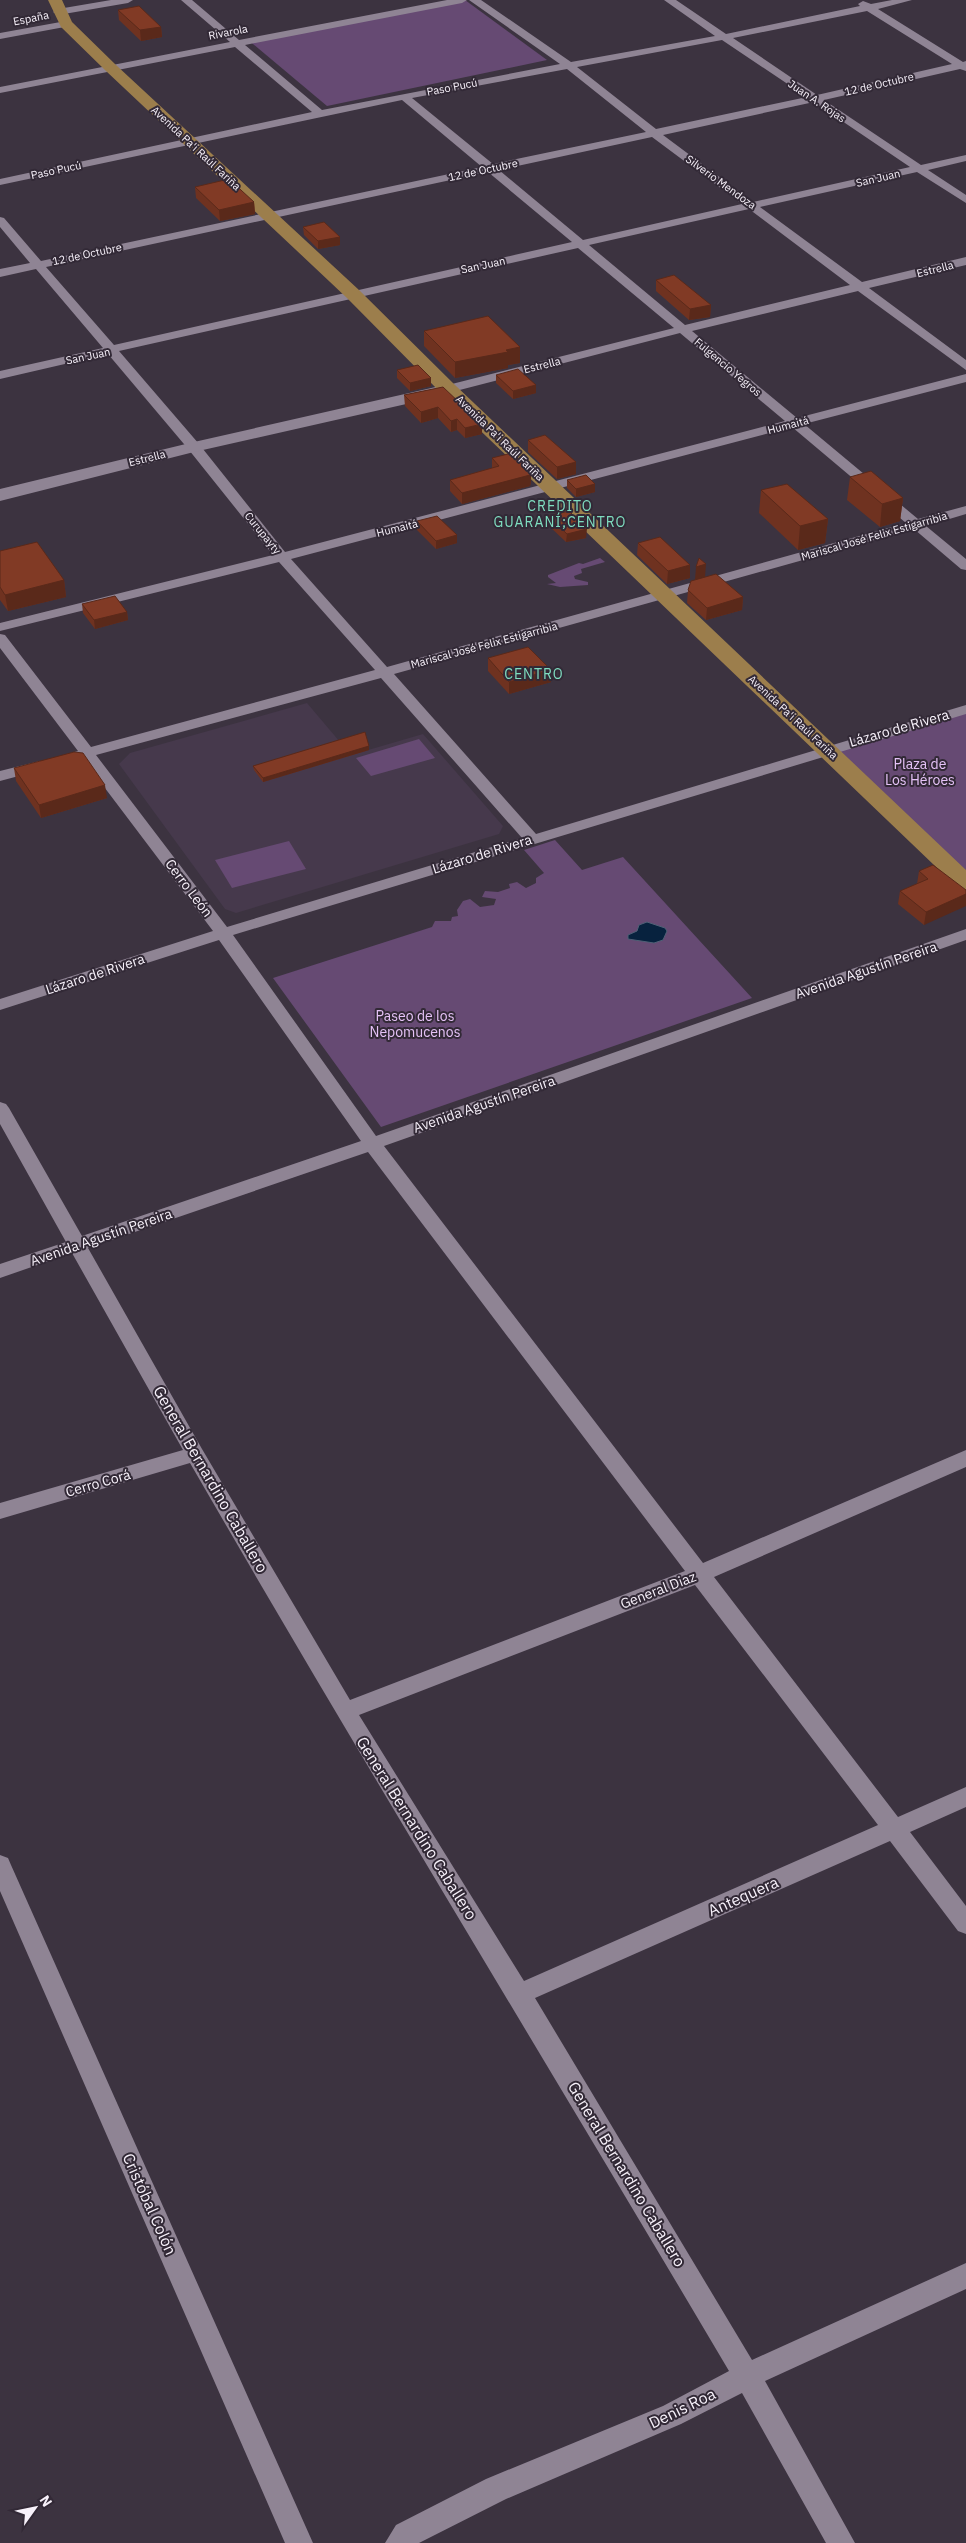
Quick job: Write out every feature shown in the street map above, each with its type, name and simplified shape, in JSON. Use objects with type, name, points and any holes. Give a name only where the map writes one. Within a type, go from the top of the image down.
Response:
[{"type":"highway","name":"Avenida Pa'i Raúl Fariña","points":[[60,12],[111,68],[352,294],[551,488],[966,883]]},
{"type":"main road","name":"Estrella","points":[[0,495],[194,447],[448,389]]},
{"type":"street","name":"España","points":[[0,36],[60,12],[128,0]]},
{"type":"street","points":[[186,0],[320,114]]},
{"type":"street","name":"Rivarola","points":[[0,90],[462,0]]},
{"type":"street","name":"Silverio Mendoza","points":[[474,0],[568,65],[654,133],[966,366]]},
{"type":"street","name":"Juan A. Rojas","points":[[670,0],[966,200]]},
{"type":"street","points":[[856,0],[964,66]]},
{"type":"street","name":"Paso Pucú","points":[[0,182],[404,96],[724,37],[907,0]]},
{"type":"street","name":"12 de Octubre","points":[[0,273],[964,66]]},
{"type":"street","points":[[404,96],[490,169]]},
{"type":"street","name":"San Juan","points":[[0,375],[352,294],[966,158]]},
{"type":"street","name":"Fulgencio Yegros","points":[[490,169],[966,566]]},
{"type":"street","name":"Curupayty","points":[[0,220],[113,350],[282,557],[532,839]]},
{"type":"street","name":"Estrella","points":[[448,389],[683,329],[966,262]]},
{"type":"street","name":"Humaitá","points":[[0,627],[551,488],[966,378]]},
{"type":"street","name":"Mariscal José Felix Estigarribia","points":[[0,776],[664,596],[966,510]]},
{"type":"street","name":"Cerro León","points":[[0,638],[223,933],[372,1144],[896,1829],[966,1924]]},
{"type":"street","name":"Lázaro de Rivera","points":[[0,1004],[223,933],[966,708]]},
{"type":"street","name":"Avenida Agustín Pereira","points":[[0,1271],[372,1144],[966,934]]},
{"type":"street","name":"General Bernardino Caballero","points":[[0,1108],[195,1454],[345,1711],[519,1994],[747,2376],[841,2543]]},
{"type":"street","name":"Cerro Corá","points":[[0,1511],[195,1454]]},
{"type":"street","name":"General Diaz","points":[[345,1711],[700,1574],[966,1458]]},
{"type":"street","name":"Antequera","points":[[519,1994],[966,1797]]},
{"type":"street","name":"Cristóbal Colón","points":[[0,1865],[299,2543]]},
{"type":"street","name":"Denis Roa","points":[[399,2543],[406,2535],[496,2489],[672,2415],[747,2376],[966,2276]]},
{"type":"shaded area","points":[[307,703],[351,755],[423,734],[503,826],[499,834],[236,913],[225,909],[119,764],[130,753]]},
{"type":"green space","points":[[465,0],[547,60],[327,106],[247,39]]},
{"type":"green space","points":[[600,558],[605,562],[581,569],[582,573],[574,576],[575,579],[588,582],[588,585],[560,587],[547,584],[556,583],[548,575],[579,563],[583,564]]},
{"type":"green space","name":"Plaza de Los Héroes","points":[[966,710],[966,879],[830,750]]},
{"type":"green space","points":[[419,739],[435,758],[371,776],[356,758]]},
{"type":"green space","name":"Paseo de los Nepomucenos","points":[[555,840],[582,870],[623,857],[752,998],[381,1127],[273,978],[432,927],[435,921],[451,921],[452,917],[458,916],[457,910],[463,901],[470,899],[480,907],[494,905],[496,899],[482,897],[485,891],[498,892],[510,888],[509,884],[517,882],[526,888],[536,883],[536,878],[544,873],[524,850]]},
{"type":"green space","points":[[289,841],[306,869],[232,888],[215,860]]},
{"type":"water","points":[[647,922],[665,928],[667,931],[663,940],[654,943],[628,939],[628,935],[637,931],[639,925]]},
{"type":"building","points":[[139,6],[161,27],[140,30],[118,10]]},
{"type":"building","points":[[229,179],[254,202],[219,210],[195,187]]},
{"type":"building","points":[[324,222],[340,237],[318,241],[303,227]]},
{"type":"building","points":[[674,275],[711,305],[690,309],[656,280]]},
{"type":"building","points":[[488,316],[520,347],[506,350],[508,352],[455,362],[424,331]]},
{"type":"building","points":[[418,365],[431,378],[410,383],[397,370]]},
{"type":"building","points":[[518,369],[536,385],[513,391],[496,375]]},
{"type":"building","points":[[443,387],[482,424],[465,428],[457,419],[451,421],[438,407],[421,412],[404,395]]},
{"type":"building","points":[[545,435],[576,462],[557,467],[528,440]]},
{"type":"building","points":[[512,453],[531,471],[530,475],[462,493],[450,480],[499,466],[492,458]]},
{"type":"building","points":[[871,471],[903,498],[882,504],[850,477]]},
{"type":"building","points":[[586,475],[595,484],[576,489],[567,480]]},
{"type":"building","points":[[787,484],[828,519],[800,526],[761,490]]},
{"type":"building","points":[[569,511],[587,529],[567,534],[548,516]]},
{"type":"building","points":[[437,516],[457,535],[436,541],[417,521]]},
{"type":"building","points":[[660,537],[690,565],[668,571],[638,543]]},
{"type":"building","points":[[37,542],[64,580],[5,595],[0,587],[0,551]]},
{"type":"building","points":[[699,558],[706,564],[696,567]]},
{"type":"building","points":[[716,574],[743,597],[707,608],[688,590],[691,581]]},
{"type":"building","points":[[115,596],[127,612],[94,620],[82,604]]},
{"type":"building","points":[[528,647],[551,670],[509,682],[488,658]]},
{"type":"building","points":[[365,732],[369,746],[263,778],[253,766]]},
{"type":"building","points":[[74,752],[83,753],[105,785],[39,805],[14,768]]},
{"type":"building","points":[[933,865],[966,890],[966,894],[926,912],[900,891],[928,879],[919,871]]},
{"type":"district","name":"CREDITO GUARANÍ;CENTRO","points":[[560,514]]},
{"type":"district","name":"CENTRO","points":[[534,674]]}]
